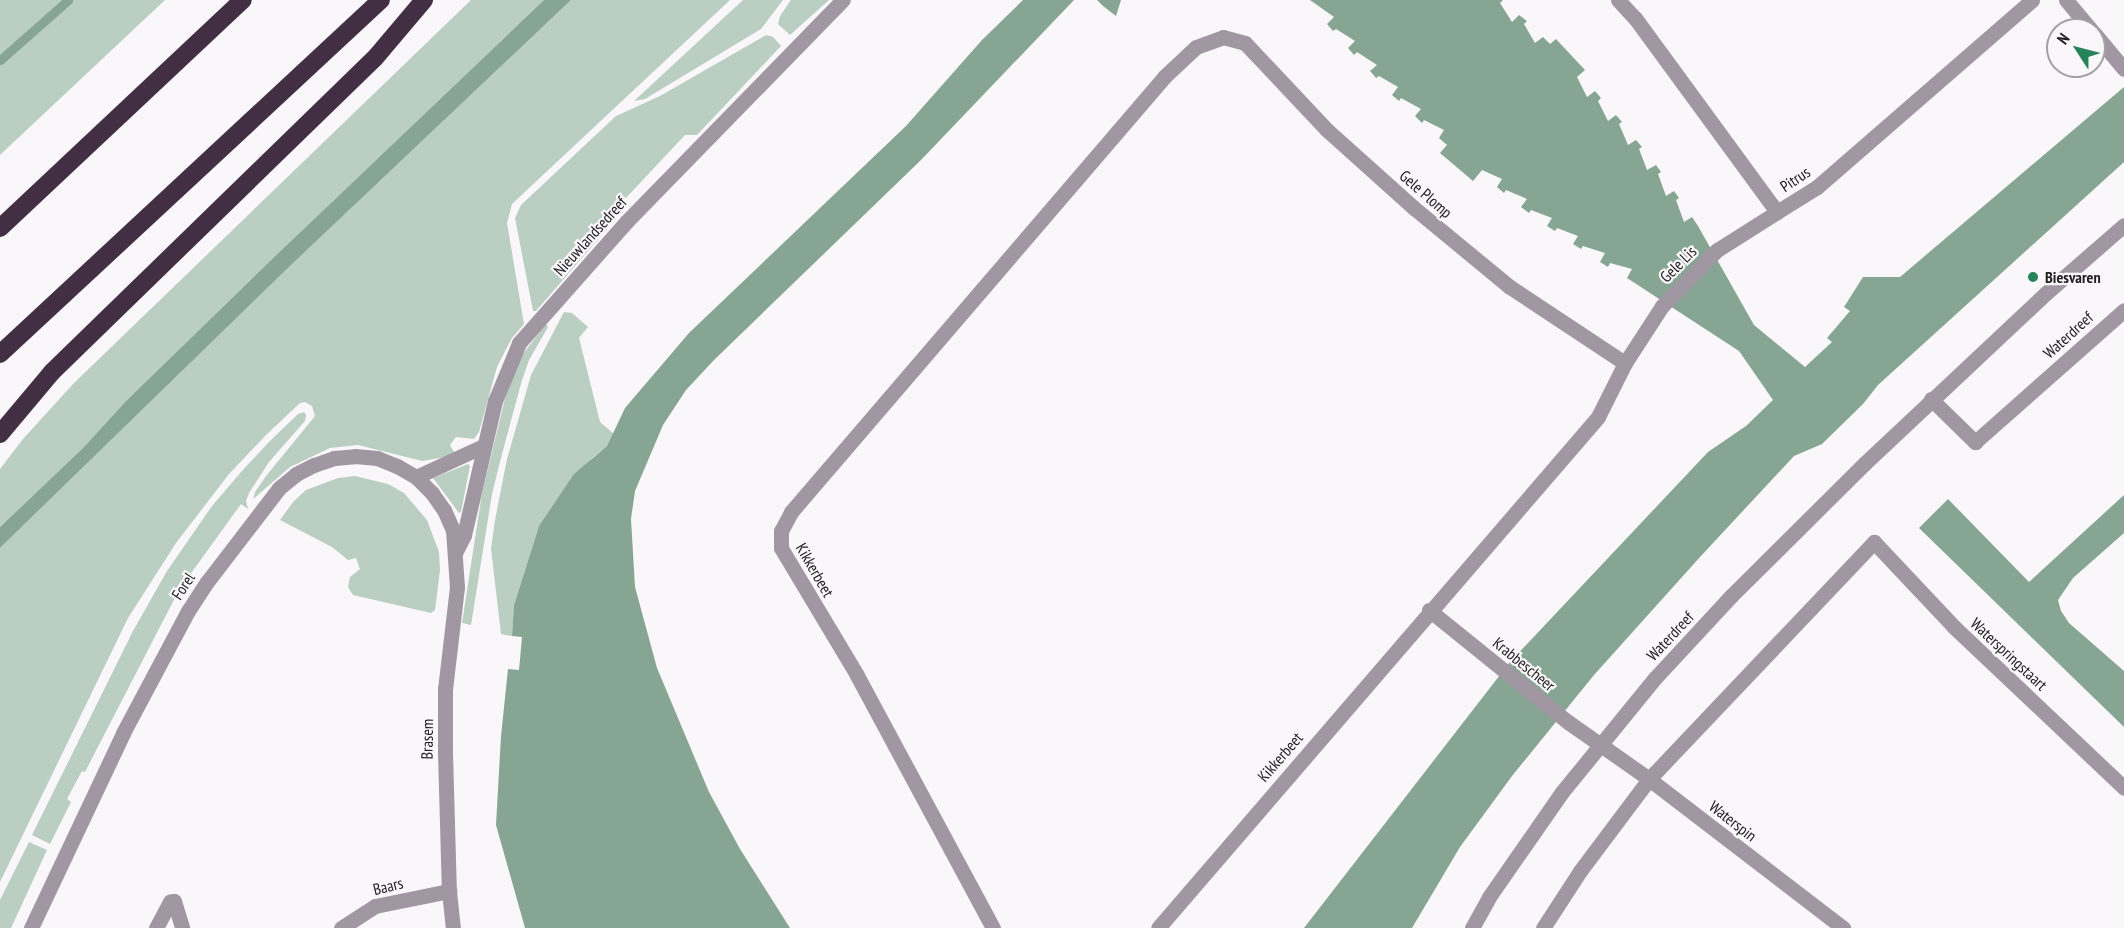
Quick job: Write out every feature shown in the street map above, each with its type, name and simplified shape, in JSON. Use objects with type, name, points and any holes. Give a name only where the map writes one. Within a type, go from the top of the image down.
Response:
[{"type":"highway","points":[[0,228],[243,0]]},
{"type":"highway","points":[[0,354],[381,0]]},
{"type":"highway","points":[[0,434],[52,372],[375,58],[424,0]]},
{"type":"street","name":"Nieuwlandsedreef","points":[[456,551],[464,535],[483,446],[511,359],[531,328],[627,221],[843,0]]},
{"type":"street","name":"Pitrus","points":[[1618,0],[1635,18],[1777,212],[1817,187],[2032,0]]},
{"type":"street","points":[[2066,0],[2081,18]]},
{"type":"street","name":"Gele Plomp","points":[[1002,266],[1165,76],[1196,47],[1223,37],[1245,43],[1327,130],[1414,208],[1510,287],[1625,363]]},
{"type":"street","points":[[2106,47],[2122,66]]},
{"type":"street","name":"Gele Lis","points":[[1625,363],[1662,306],[1718,249],[1777,212]]},
{"type":"street","name":"Waterdreef","points":[[1472,928],[1528,838],[1599,744],[1655,678],[1731,596],[1931,399],[2124,225]]},
{"type":"street","name":"Kikkerbeet","points":[[993,928],[856,675],[781,548],[780,540],[784,521],[790,512],[1002,266]]},
{"type":"street","name":"Waterdreef","points":[[1931,399],[1975,442],[2124,310]]},
{"type":"street","points":[[1429,610],[1598,417],[1625,363]]},
{"type":"street","points":[[416,477],[483,446]]},
{"type":"street","name":"Forel","points":[[31,928],[123,733],[188,611],[230,549],[279,488],[314,465],[334,458],[356,456],[376,458],[416,477],[432,493],[444,510],[453,530],[456,551]]},
{"type":"street","name":"Waterspringstaart","points":[[1649,779],[1874,542],[1954,627],[2124,788]]},
{"type":"street","name":"Brasem","points":[[453,928],[445,807],[445,689],[457,586],[456,551]]},
{"type":"street","name":"Kikkerbeet","points":[[1158,928],[1429,610]]},
{"type":"street","name":"Krabbescheer","points":[[1429,610],[1565,720],[1599,744]]},
{"type":"street","name":"Waterspin","points":[[1599,744],[1649,779],[1843,928]]},
{"type":"street","points":[[1543,928],[1580,871],[1649,779]]},
{"type":"street","name":"Baars","points":[[341,928],[348,921],[375,906],[449,891]]},
{"type":"street","points":[[156,928],[170,902],[174,901],[182,928]]},
{"type":"shaded area","points":[[0,0],[165,0],[0,155]]},
{"type":"shaded area","points":[[471,0],[544,0],[269,262],[126,401],[83,448],[0,527],[0,469],[23,439],[73,384]]},
{"type":"shaded area","points":[[544,0],[571,0],[290,266],[0,548],[0,527],[83,448],[126,401],[269,262]]},
{"type":"shaded area","points":[[571,0],[730,0],[512,204],[507,223],[524,324],[512,338],[497,367],[479,432],[474,439],[456,437],[450,445],[454,452],[446,457],[422,461],[358,445],[330,448],[290,467],[253,499],[266,476],[315,416],[312,406],[305,402],[300,403],[266,435],[229,474],[176,543],[128,618],[0,882],[0,548],[290,266]]},
{"type":"shaded area","points":[[743,0],[783,0],[761,29],[645,99],[634,101]]},
{"type":"shaded area","points":[[791,0],[829,0],[790,35],[778,24],[780,16]]},
{"type":"shaded area","points":[[1023,0],[1074,0],[921,160],[714,360],[686,390],[663,425],[635,491],[631,519],[635,587],[657,668],[709,792],[740,849],[790,928],[525,928],[496,825],[501,736],[508,669],[519,670],[522,637],[512,636],[514,605],[539,526],[574,474],[607,446],[625,408],[689,333],[906,126],[982,40]]},
{"type":"shaded area","points":[[1097,0],[1121,0],[1116,16],[1103,6]]},
{"type":"shaded area","points":[[1310,0],[1503,0],[1500,3],[1512,22],[1519,15],[1527,21],[1524,24],[1535,43],[1543,37],[1550,44],[1556,39],[1585,70],[1577,77],[1587,97],[1595,91],[1601,98],[1598,101],[1608,121],[1616,115],[1622,122],[1619,124],[1628,145],[1636,140],[1642,147],[1639,149],[1647,170],[1656,165],[1661,172],[1658,174],[1666,196],[1674,191],[1679,198],[1676,200],[1684,222],[1692,217],[1754,325],[1805,367],[1832,342],[1827,338],[1850,311],[1844,307],[1863,277],[1900,277],[2124,87],[2124,162],[1878,385],[1863,404],[1822,444],[1794,456],[1700,557],[1594,675],[1512,776],[1460,847],[1412,928],[1304,928],[1510,662],[1708,452],[1746,426],[1773,400],[1739,351],[1627,278],[1632,269],[1610,263],[1608,267],[1600,262],[1605,253],[1583,246],[1581,249],[1573,244],[1578,236],[1557,228],[1555,231],[1547,226],[1552,218],[1531,210],[1529,213],[1521,207],[1527,199],[1506,190],[1504,193],[1497,187],[1502,179],[1482,170],[1473,181],[1440,153],[1447,145],[1439,138],[1444,130],[1424,120],[1422,123],[1415,116],[1421,109],[1401,98],[1399,101],[1392,95],[1398,87],[1379,76],[1376,78],[1370,71],[1377,65],[1357,52],[1354,55],[1348,48],[1355,41],[1336,29],[1333,31],[1327,24],[1334,17]]},
{"type":"shaded area","points":[[766,35],[773,37],[781,46],[697,135],[685,135],[610,215],[609,227],[536,311],[533,311],[515,218],[521,205],[616,116],[660,96]]},
{"type":"shaded area","points":[[564,312],[572,313],[588,327],[579,338],[600,422],[614,434],[607,446],[592,458],[539,526],[514,605],[512,636],[501,634],[491,549],[495,520],[507,459],[531,375]]},
{"type":"shaded area","points":[[546,324],[548,327],[529,360],[522,380],[492,494],[471,625],[462,623],[482,493],[507,390],[522,355]]},
{"type":"shaded area","points":[[304,412],[305,421],[269,462],[249,493],[246,501],[248,509],[241,504],[179,590],[85,772],[82,771],[67,799],[71,802],[50,844],[32,835],[133,631],[167,571],[212,506],[241,472],[298,414]]},
{"type":"shaded area","points":[[468,464],[470,466],[459,513],[433,478]]},
{"type":"shaded area","points":[[355,476],[388,484],[404,493],[427,520],[439,552],[440,570],[435,610],[431,613],[353,595],[348,587],[350,577],[360,569],[356,558],[348,560],[332,547],[280,520],[293,502],[306,490],[338,478]]},
{"type":"shaded area","points":[[2124,495],[2124,533],[2073,578],[2058,600],[2061,611],[2069,623],[2124,671],[2124,727],[1919,528],[1948,499],[2029,582]]},
{"type":"shaded area","points":[[29,842],[47,850],[11,928],[0,928],[0,900]]},
{"type":"waterway","points":[[0,60],[68,0]]},
{"type":"place","name":"Biesvaren","points":[[2033,277]]}]
